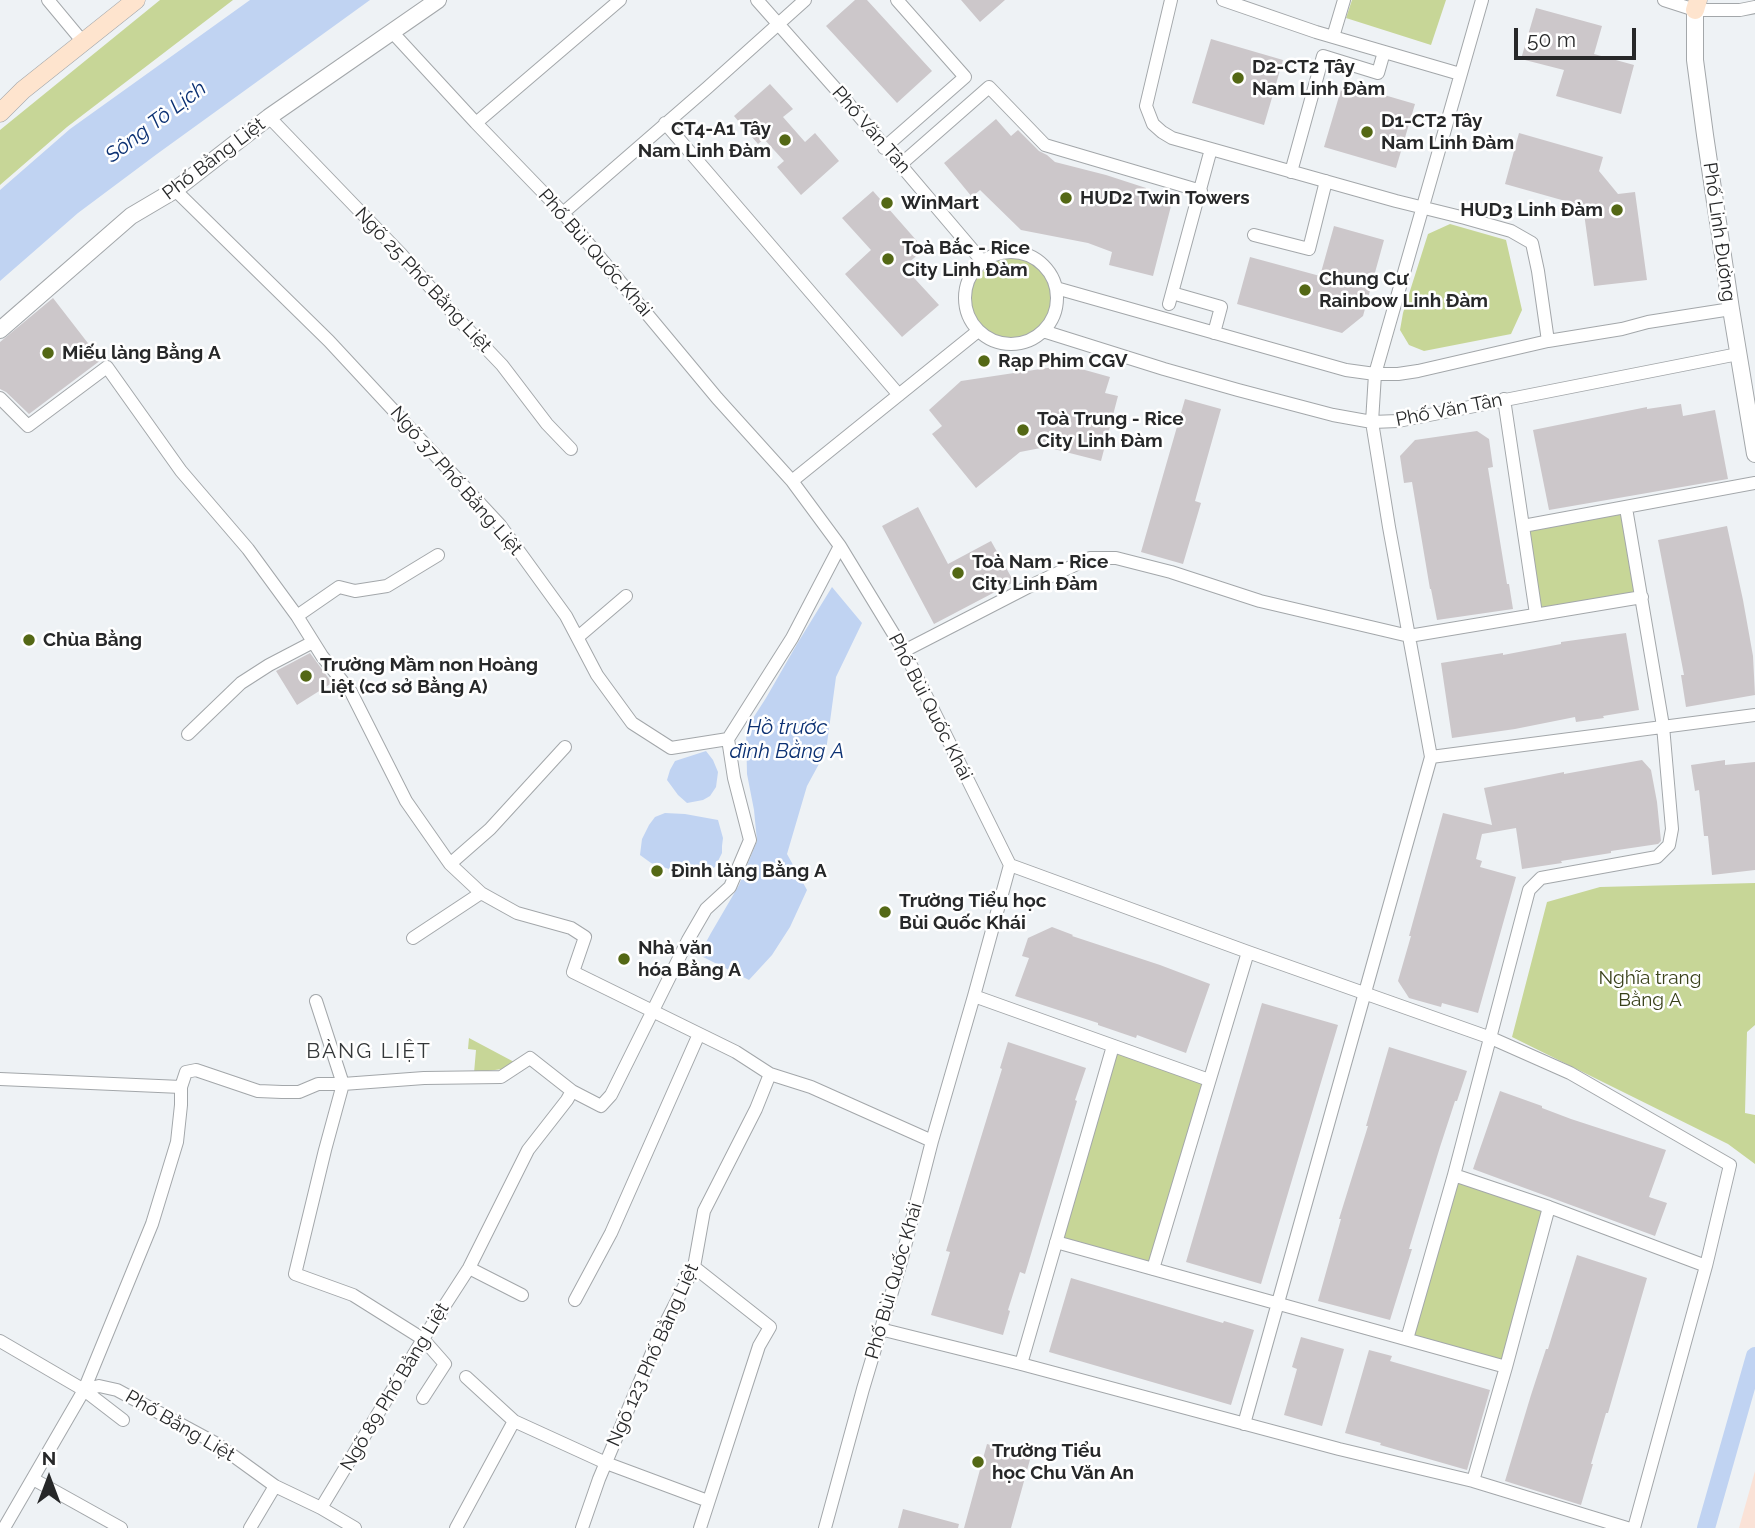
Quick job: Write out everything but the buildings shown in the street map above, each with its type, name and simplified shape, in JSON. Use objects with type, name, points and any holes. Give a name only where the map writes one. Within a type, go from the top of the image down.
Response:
[{"type":"main road","points":[[0,113],[23,90],[136,0]]},
{"type":"street","points":[[48,0],[83,42]]},
{"type":"street","name":"Phố Bằng Liệt","points":[[0,330],[131,216],[175,190],[269,117],[438,0]]},
{"type":"street","points":[[477,124],[620,0]]},
{"type":"street","name":"Phố Văn Tân","points":[[757,0],[983,262]]},
{"type":"street","points":[[563,213],[805,0]]},
{"type":"street","points":[[884,148],[965,77],[897,0]]},
{"type":"street","points":[[1171,0],[1146,106],[1153,124],[1172,138],[1511,231],[1532,243],[1548,341]]},
{"type":"street","points":[[1223,0],[1333,37],[1460,74]]},
{"type":"street","points":[[1333,37],[1344,0]]},
{"type":"street","points":[[1244,1424],[1432,757],[1372,422],[1376,374],[1482,0]]},
{"type":"street","points":[[1664,0],[1740,10],[1755,7]]},
{"type":"street","name":"Phố Linh Đường","points":[[1696,5],[1695,60],[1755,454]]},
{"type":"street","name":"Phố Bùi Quốc Khái","points":[[393,33],[563,213],[717,398],[792,481],[840,547],[904,651],[1010,865],[825,1528]]},
{"type":"street","points":[[1291,172],[1322,56],[1378,73],[1384,52]]},
{"type":"street","points":[[900,165],[989,87],[1045,145],[1201,191]]},
{"type":"street","name":"Ngõ 25 Phố Bằng Liệt","points":[[269,117],[401,254],[502,365],[547,424],[571,449]]},
{"type":"street","points":[[665,123],[899,395]]},
{"type":"street","points":[[1211,149],[1170,299],[1222,307],[1214,333]]},
{"type":"street","points":[[1254,235],[1308,249],[1326,181]]},
{"type":"street","name":"Ngõ 37 Phố Bằng Liệt","points":[[175,190],[329,341],[500,524],[566,616],[597,675],[632,723],[671,748],[728,739]]},
{"type":"street","points":[[1007,253],[1020,253],[1043,265],[1056,288],[1054,314],[1043,331],[1027,341],[1014,344],[989,339],[978,331],[966,308],[967,282],[974,271],[994,256],[1007,253]]},
{"type":"street","points":[[1056,288],[1346,370],[1376,374],[1418,371],[1548,341],[1731,309]]},
{"type":"street","points":[[792,481],[978,331]]},
{"type":"street","name":"Phố Văn Tân","points":[[1043,331],[1234,389],[1333,415],[1372,422],[1398,421],[1738,354]]},
{"type":"street","points":[[0,398],[29,426],[107,367],[175,463],[248,550],[351,692],[406,802],[450,864],[481,893],[517,913],[571,928],[585,937],[573,972],[736,1052],[770,1074],[811,1087],[932,1141]]},
{"type":"street","points":[[1504,399],[1536,614]]},
{"type":"street","points":[[1523,526],[1755,483]]},
{"type":"street","points":[[1407,1339],[1454,1175],[1529,890],[1541,878],[1657,857],[1669,845],[1672,829],[1663,726],[1626,508]]},
{"type":"street","points":[[4,1528],[84,1390],[152,1224],[177,1142],[181,1087],[186,1072],[196,1070],[258,1091],[299,1092],[318,1084],[501,1077],[530,1058],[572,1091],[601,1106],[611,1095],[694,929],[706,909],[730,887],[750,841],[734,778],[728,739],[792,638],[840,547]]},
{"type":"street","points":[[297,616],[339,587],[355,591],[387,586],[438,555]]},
{"type":"street","points":[[904,651],[1090,558],[1116,558],[1149,566],[1260,601],[1409,636],[1642,597]]},
{"type":"street","points":[[578,637],[626,596]]},
{"type":"street","points":[[188,734],[241,683],[313,642]]},
{"type":"street","points":[[1432,757],[1755,715]]},
{"type":"street","points":[[450,864],[491,829],[565,747]]},
{"type":"street","points":[[1010,865],[1491,1038],[1570,1073],[1730,1165],[1706,1266],[1634,1528]]},
{"type":"street","points":[[413,938],[481,893]]},
{"type":"street","points":[[1153,1269],[1248,952]]},
{"type":"street","points":[[974,996],[1209,1080]]},
{"type":"street","points":[[316,1001],[343,1084],[295,1274],[353,1295],[423,1339],[445,1364],[423,1398]]},
{"type":"street","points":[[575,1300],[611,1233],[699,1034]]},
{"type":"street","points":[[1021,1364],[1113,1046]]},
{"type":"street","name":"Ngõ 123 Phố Bằng Liệt","points":[[582,1528],[659,1336],[694,1267],[704,1211],[756,1109],[770,1074]]},
{"type":"street","points":[[0,1079],[181,1087]]},
{"type":"street","name":"Ngõ 89 Phố Bằng Liệt","points":[[321,1508],[469,1268],[528,1150],[572,1091]]},
{"type":"street","points":[[1454,1175],[1549,1207],[1706,1266]]},
{"type":"street","points":[[1473,1481],[1549,1207]]},
{"type":"street","points":[[1056,1242],[1506,1367]]},
{"type":"street","points":[[694,1267],[770,1327],[759,1346],[700,1528]]},
{"type":"street","points":[[469,1268],[522,1295]]},
{"type":"street","points":[[880,1329],[1339,1449],[1473,1481],[1627,1528]]},
{"type":"street","name":"Phố Bằng Liệt","points":[[0,1341],[84,1390],[100,1386],[117,1390],[217,1444],[275,1486],[355,1528]]},
{"type":"street","points":[[466,1377],[514,1421],[606,1463],[708,1501]]},
{"type":"street","points":[[84,1390],[123,1420]]},
{"type":"street","points":[[456,1528],[514,1421]]},
{"type":"street","points":[[33,1479],[121,1528]]},
{"type":"street","points":[[250,1528],[275,1486]]},
{"type":"shaded area","points":[[1755,1471],[1755,1528],[1739,1528]]},
{"type":"green space","points":[[160,0],[233,0],[67,127],[0,185],[0,130]]},
{"type":"green space","points":[[1352,0],[1446,0],[1431,45],[1346,18]]},
{"type":"green space","points":[[1450,224],[1506,240],[1522,310],[1511,334],[1424,351],[1409,345],[1400,330],[1403,313],[1428,234]]},
{"type":"green space","points":[[1011,252],[1028,256],[1043,266],[1053,281],[1057,298],[1053,315],[1043,330],[1028,340],[1011,344],[994,340],[979,330],[969,315],[965,298],[969,281],[979,266],[994,256]]},
{"type":"green space","points":[[1626,508],[1642,597],[1536,614],[1523,526]]},
{"type":"green space","name":"Nghĩa trang Bằng A","points":[[1755,883],[1755,1025],[1747,1032],[1745,1113],[1755,1115],[1755,1164],[1728,1144],[1512,1037],[1547,902],[1600,887]]},
{"type":"green space","points":[[469,1038],[516,1063],[516,1067],[474,1073],[476,1050],[468,1049]]},
{"type":"green space","points":[[1113,1046],[1209,1080],[1153,1269],[1056,1242]]},
{"type":"green space","points":[[1454,1175],[1549,1207],[1506,1367],[1407,1339]]},
{"type":"water","name":"Sông Tô Lịch","points":[[250,0],[370,0],[78,213],[0,281],[0,190],[70,129]]},
{"type":"water","name":"Hồ trước đình Bằng A","points":[[832,587],[862,623],[836,677],[826,751],[807,786],[787,854],[807,890],[790,927],[772,955],[749,980],[699,955],[739,885],[757,841],[747,774],[746,729]]},
{"type":"water","points":[[706,751],[718,772],[716,787],[710,796],[703,800],[687,803],[667,780],[670,770],[675,761]]},
{"type":"water","points":[[665,813],[718,820],[723,838],[722,853],[715,867],[701,875],[690,876],[651,863],[640,855],[642,839],[649,825],[655,817]]},
{"type":"waterway","points":[[1706,1528],[1755,1356]]},
{"type":"place","name":"D2-CT2 Tây Nam Linh Đàm","points":[[1238,78]]},
{"type":"place","name":"D1-CT2 Tây Nam Linh Đàm","points":[[1367,132]]},
{"type":"place","name":"CT4-A1 Tây Nam Linh Đàm","points":[[785,140]]},
{"type":"place","name":"HUD2 Twin Towers","points":[[1066,198]]},
{"type":"place","name":"WinMart","points":[[887,203]]},
{"type":"place","name":"HUD3 Linh Đàm","points":[[1617,210]]},
{"type":"place","name":"Toà Bắc - Rice City Linh Đàm","points":[[888,259]]},
{"type":"place","name":"Chung Cư Rainbow Linh Đàm","points":[[1305,290]]},
{"type":"place","name":"Miếu làng Bằng A","points":[[48,353]]},
{"type":"place","name":"Rạp Phim CGV","points":[[984,361]]},
{"type":"place","name":"Toà Trung - Rice City Linh Đàm","points":[[1023,430]]},
{"type":"place","name":"Toà Nam - Rice City Linh Đàm","points":[[958,573]]},
{"type":"place","name":"Chùa Bằng","points":[[29,640]]},
{"type":"place","name":"Trường Mầm non Hoàng Liệt (cơ sở Bằng A)","points":[[306,676]]},
{"type":"place","name":"Đình làng Bằng A","points":[[657,871]]},
{"type":"place","name":"Trường Tiểu học Bùi Quốc Khái","points":[[885,912]]},
{"type":"place","name":"Nhà văn hóa Bằng A","points":[[624,959]]},
{"type":"place","name":"Trường Tiểu học Chu Văn An","points":[[978,1462]]},
{"type":"district","name":"BÀNG LIỆT","points":[[369,1052]]}]
